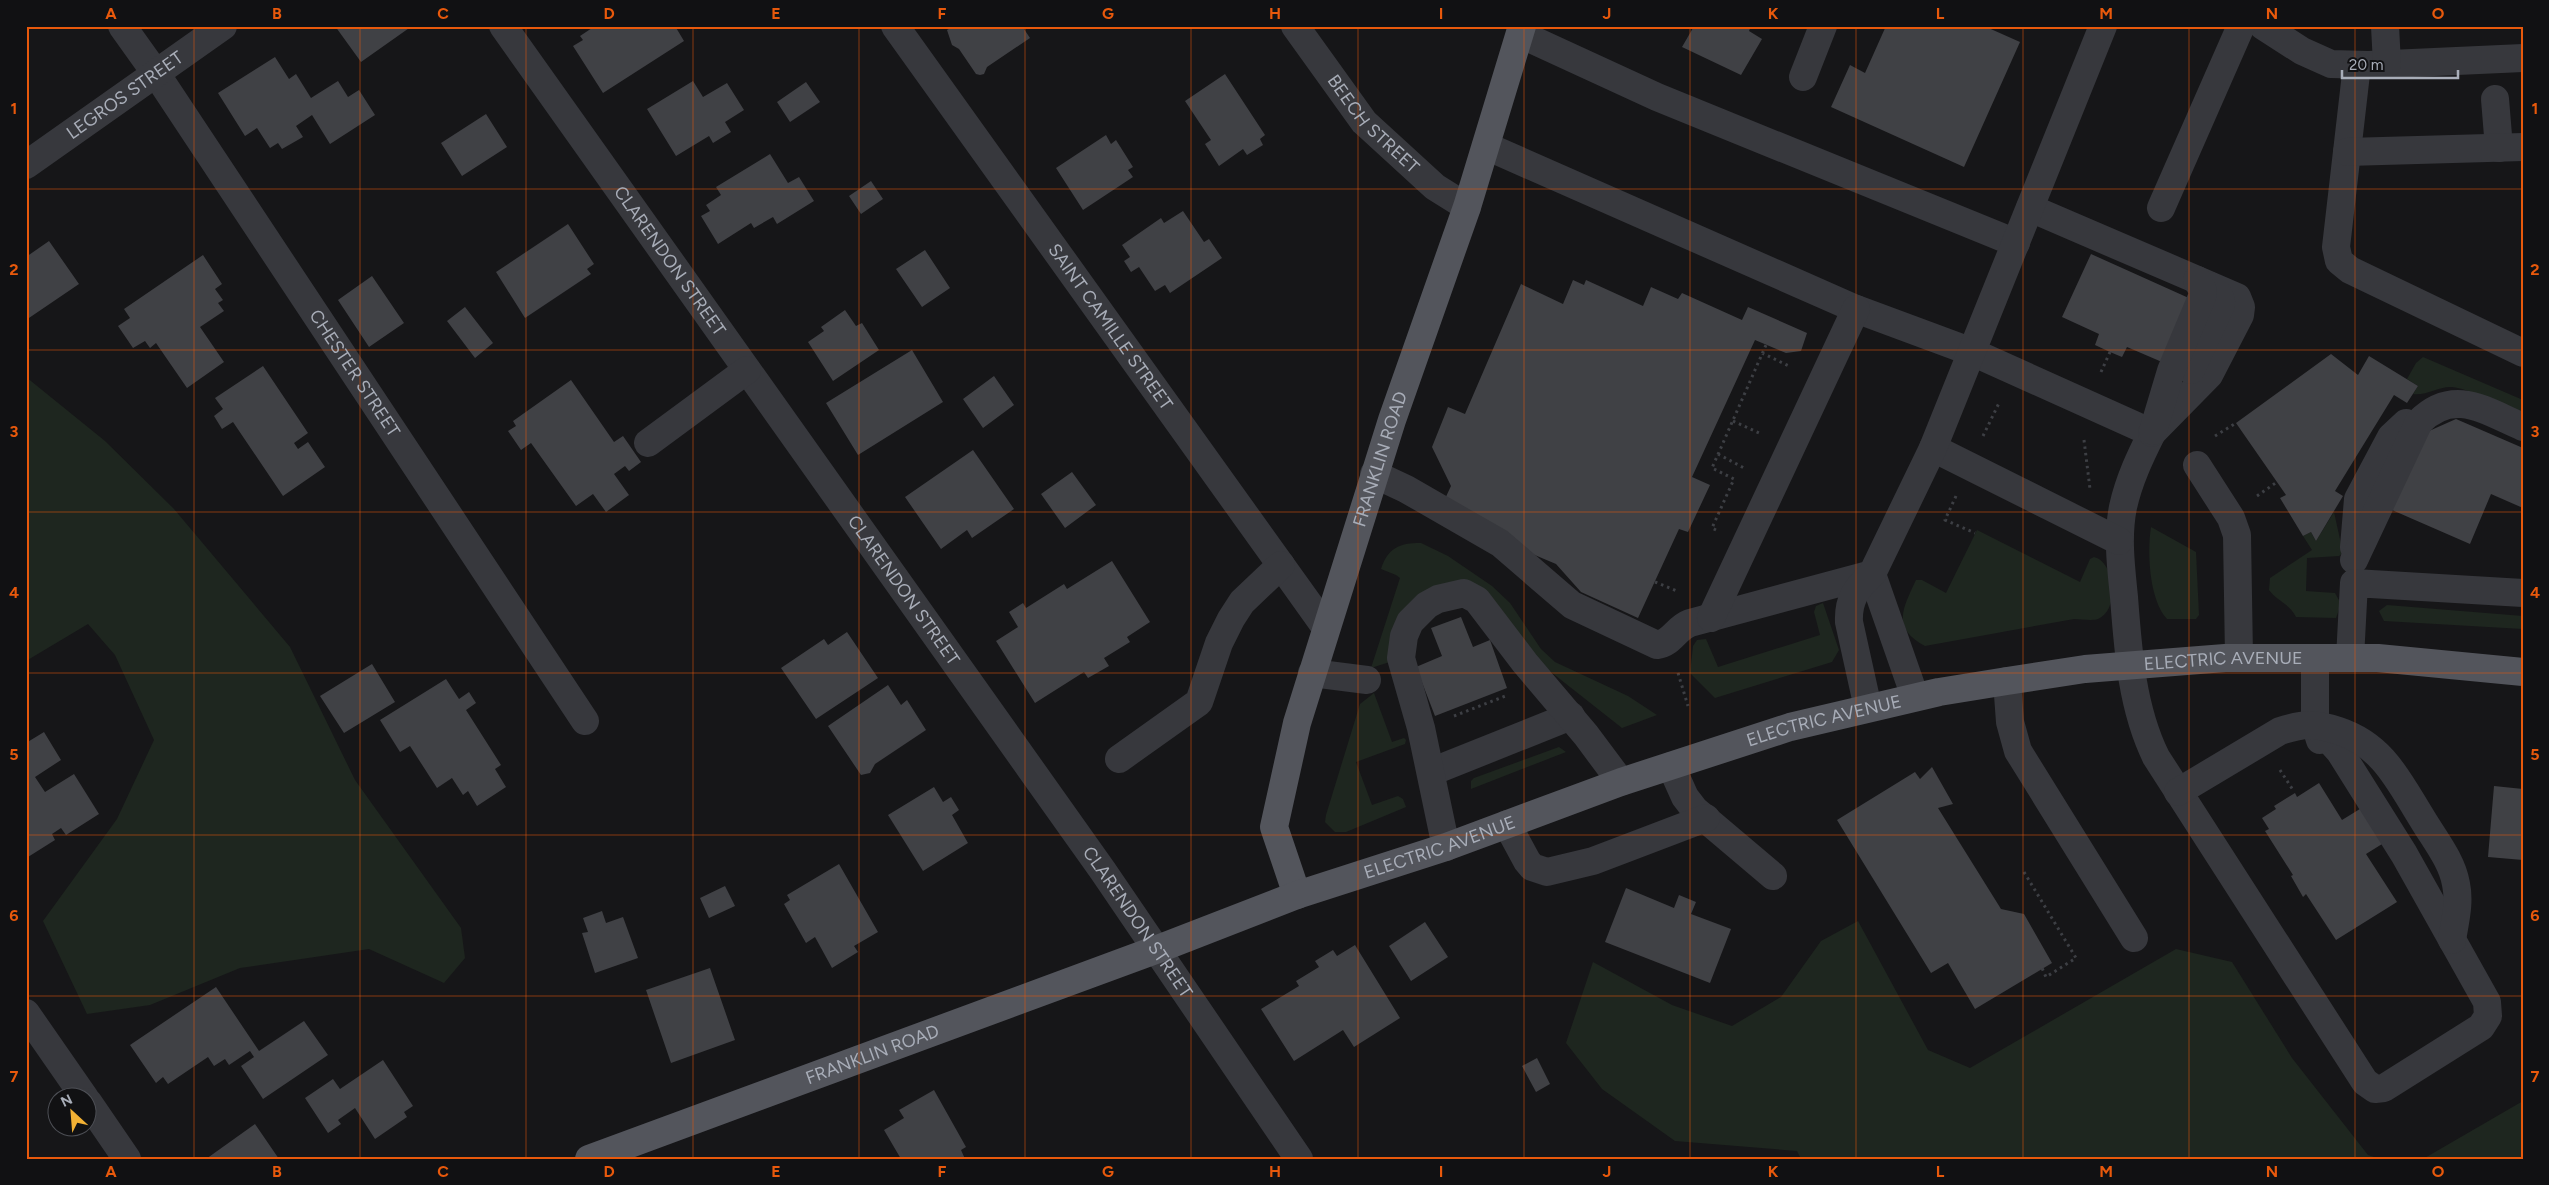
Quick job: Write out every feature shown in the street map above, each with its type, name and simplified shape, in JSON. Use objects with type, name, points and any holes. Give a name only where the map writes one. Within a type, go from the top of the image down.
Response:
[{"type":"main road","name":"FRANKLIN ROAD","points":[[1297,894],[1274,827],[1297,723],[1374,474],[1467,207],[1521,30]]},
{"type":"main road","name":"ELECTRIC AVENUE","points":[[1158,950],[1297,894],[1446,847],[1621,782],[1790,727],[1915,697],[2085,669],[2239,657],[2378,658],[2523,672]]},
{"type":"main road","name":"FRANKLIN ROAD","points":[[589,1159],[1158,950]]},
{"type":"street","name":"CHESTER STREET","points":[[122,26],[157,75],[585,721]]},
{"type":"street","name":"LEGROS STREET","points":[[26,165],[157,75],[223,26]]},
{"type":"street","name":"CLARENDON STREET","points":[[503,26],[1158,950],[1299,1159]]},
{"type":"street","name":"SAINT CAMILLE STREET","points":[[895,26],[1326,628]]},
{"type":"street","name":"BEECH STREET","points":[[1295,26],[1364,122],[1435,187],[1467,207]]},
{"type":"street","points":[[1803,77],[1822,26]]},
{"type":"street","points":[[1868,708],[1856,658],[1848,608],[1858,586],[1872,574],[1933,448],[2103,26]]},
{"type":"street","points":[[2161,208],[2241,26]]},
{"type":"street","points":[[2385,26],[2387,64]]},
{"type":"street","points":[[2272,29],[2317,60],[2330,64],[2357,65],[2523,58]]},
{"type":"street","points":[[1521,30],[1657,97],[2016,243]]},
{"type":"street","points":[[2357,65],[2336,247],[2339,261],[2350,270],[2523,353]]},
{"type":"street","points":[[2347,152],[2511,147],[2495,99]]},
{"type":"street","points":[[1486,146],[1856,309],[1972,352],[2152,433]]},
{"type":"street","points":[[2030,208],[2237,297],[2241,307],[2240,314],[2206,379],[2152,433]]},
{"type":"street","points":[[2203,283],[2202,297],[2171,370],[2152,433],[2131,476],[2123,507],[2119,541],[2130,665],[2137,702],[2147,738],[2156,757],[2178,792],[2370,1087],[2384,1088],[2481,1027],[2488,1016],[2487,1002],[2452,940],[2429,921],[2409,896],[2335,776],[2315,724],[2315,658]]},
{"type":"street","points":[[1711,618],[1856,309]]},
{"type":"street","points":[[648,443],[747,370]]},
{"type":"street","points":[[2350,658],[2355,520],[2358,499],[2391,437],[2408,420],[2445,405],[2465,403],[2523,427]]},
{"type":"street","points":[[1933,448],[2119,541]]},
{"type":"street","points":[[2197,465],[2231,518],[2237,535],[2239,657]]},
{"type":"street","points":[[1374,474],[1500,543],[1572,605],[1657,645],[1669,641],[1677,630],[1684,625],[1872,574]]},
{"type":"street","points":[[1119,760],[1199,702],[1219,643],[1231,619],[1242,602],[1281,565]]},
{"type":"street","points":[[2354,571],[2523,593]]},
{"type":"street","points":[[1872,574],[1915,697]]},
{"type":"street","points":[[1446,847],[1421,728],[1401,658],[1404,636],[1410,622],[1427,605],[1456,594],[1470,595],[1482,605],[1621,782]]},
{"type":"street","points":[[1312,673],[1367,680]]},
{"type":"street","points":[[2007,681],[2010,722],[2018,751],[2134,938]]},
{"type":"street","points":[[1431,772],[1570,716]]},
{"type":"street","points":[[2178,792],[2280,731],[2304,723],[2315,724],[2362,758],[2387,784],[2438,867],[2448,901],[2452,940]]},
{"type":"street","points":[[1671,766],[1685,797],[1695,810],[1774,876]]},
{"type":"street","points":[[1507,824],[1527,861],[1532,867],[1546,872],[1593,861],[1706,818]]},
{"type":"street","points":[[26,1013],[77,1088]]},
{"type":"street","points":[[98,1117],[127,1159]]},
{"type":"path","points":[[1745,545],[1712,528],[1734,479],[1712,468],[1766,345]]},
{"type":"path","points":[[1975,533],[1945,520],[2014,371]]},
{"type":"path","points":[[2079,400],[2095,529]]},
{"type":"path","points":[[1451,717],[1542,682]]},
{"type":"path","points":[[2024,872],[2076,958],[2046,977],[2042,968]]},
{"type":"shaded area","points":[[2423,357],[2523,400],[2523,415],[2459,388],[2447,387],[2423,394],[2413,394],[2418,386],[2407,379],[2416,363]]},
{"type":"shaded area","points":[[26,377],[105,441],[174,509],[290,647],[355,780],[461,928],[465,958],[444,983],[369,949],[240,968],[150,1005],[87,1014],[43,921],[117,819],[154,740],[115,655],[88,624],[26,661]]},
{"type":"shaded area","points":[[2334,512],[2343,553],[2339,556],[2307,558],[2306,591],[2335,593],[2341,604],[2336,618],[2296,617],[2269,590],[2270,578],[2312,550],[2303,536],[2311,532],[2316,541]]},
{"type":"shaded area","points":[[2151,527],[2196,552],[2199,615],[2196,619],[2167,619],[2156,600],[2151,575],[2149,549]]},
{"type":"shaded area","points":[[1977,530],[2080,582],[2090,559],[2094,557],[2101,561],[2107,568],[2112,586],[2110,606],[2105,614],[2096,620],[2074,619],[1925,646],[1907,632],[1904,625],[1904,608],[1907,600],[1916,580],[1922,580],[1946,593]]},
{"type":"shaded area","points":[[1421,543],[1448,556],[1492,586],[1510,603],[1541,649],[1555,662],[1628,696],[1657,715],[1622,728],[1447,590],[1396,660],[1371,668],[1400,578],[1381,569],[1387,556],[1395,548],[1406,544]]},
{"type":"shaded area","points":[[1823,603],[1839,650],[1832,662],[1715,698],[1690,673],[1693,646],[1697,640],[1706,639],[1718,667],[1820,635],[1814,612],[1816,606]]},
{"type":"shaded area","points":[[2387,605],[2523,616],[2523,629],[2384,621],[2379,611]]},
{"type":"shaded area","points":[[1374,693],[1392,742],[1404,738],[1406,740],[1405,744],[1356,762],[1372,805],[1398,796],[1403,799],[1406,807],[1346,832],[1335,832],[1325,822],[1326,815],[1360,704]]},
{"type":"shaded area","points":[[1559,747],[1566,752],[1471,789],[1471,781],[1474,778]]},
{"type":"shaded area","points":[[1858,921],[1928,1050],[1970,1068],[2176,949],[2232,962],[2292,1058],[2368,1155],[2380,1159],[1801,1159],[1797,1151],[1675,1141],[1602,1089],[1566,1043],[1593,962],[1672,1005],[1732,1026],[1781,997],[1821,941]]},
{"type":"shaded area","points":[[2523,1101],[2523,1159],[2423,1159]]},
{"type":"building","points":[[335,26],[412,26],[361,62]]},
{"type":"building","points":[[595,26],[675,26],[684,41],[603,93],[573,46],[583,40],[580,36]]},
{"type":"building","points":[[954,26],[1022,26],[1030,38],[987,67],[984,74],[980,75],[976,74],[959,49],[952,45],[947,30]]},
{"type":"building","points":[[1690,26],[1751,26],[1749,31],[1762,39],[1741,75],[1682,47],[1693,28]]},
{"type":"building","points":[[1886,26],[1984,26],[2020,42],[1964,167],[1831,107],[1850,65],[1865,73]]},
{"type":"building","points":[[275,57],[289,79],[296,74],[311,98],[338,81],[348,97],[359,90],[375,115],[330,144],[312,115],[296,126],[303,137],[282,149],[278,143],[270,148],[257,128],[245,136],[218,93]]},
{"type":"building","points":[[1225,74],[1265,135],[1260,139],[1263,145],[1247,155],[1243,149],[1219,166],[1205,144],[1211,140],[1185,101]]},
{"type":"building","points":[[693,81],[703,97],[727,83],[744,110],[725,122],[731,132],[713,143],[709,136],[676,156],[647,109]]},
{"type":"building","points":[[806,82],[820,102],[790,122],[777,102]]},
{"type":"building","points":[[486,114],[507,147],[462,176],[441,143]]},
{"type":"building","points":[[1106,135],[1111,144],[1116,140],[1133,167],[1128,170],[1133,177],[1083,210],[1056,168]]},
{"type":"building","points":[[770,154],[788,183],[799,177],[814,201],[777,224],[773,217],[754,228],[751,223],[718,244],[701,216],[710,211],[706,205],[721,195],[716,187]]},
{"type":"building","points":[[871,181],[883,199],[861,214],[849,196]]},
{"type":"building","points":[[1183,211],[1204,242],[1209,239],[1222,258],[1170,293],[1165,285],[1155,291],[1139,267],[1131,272],[1124,261],[1130,257],[1122,245],[1161,218],[1164,223]]},
{"type":"building","points":[[568,224],[594,264],[587,269],[591,274],[525,318],[496,272]]},
{"type":"building","points":[[49,241],[79,284],[26,320],[26,257]]},
{"type":"building","points":[[925,250],[950,288],[922,307],[896,269]]},
{"type":"building","points":[[2091,254],[2191,299],[2162,362],[2127,347],[2122,357],[2110,352],[2095,345],[2099,334],[2062,317]]},
{"type":"building","points":[[203,255],[222,284],[215,289],[223,300],[218,303],[224,311],[200,327],[224,362],[187,388],[156,343],[150,348],[145,341],[133,348],[118,326],[130,318],[124,309]]},
{"type":"building","points":[[372,276],[404,323],[369,347],[338,300]]},
{"type":"building","points":[[1573,280],[1584,285],[1586,280],[1643,306],[1651,287],[1678,299],[1682,293],[1742,320],[1748,307],[1807,333],[1801,351],[1786,353],[1755,340],[1692,477],[1710,485],[1688,532],[1679,529],[1638,618],[1581,592],[1556,564],[1516,547],[1443,503],[1451,486],[1432,447],[1448,407],[1465,414],[1521,284],[1563,304]]},
{"type":"building","points":[[465,307],[493,343],[475,358],[447,321]]},
{"type":"building","points":[[845,310],[856,326],[862,323],[879,350],[833,381],[808,342],[824,331],[821,327]]},
{"type":"building","points":[[912,350],[943,402],[858,455],[826,403]]},
{"type":"building","points":[[2331,354],[2358,375],[2369,356],[2418,386],[2407,403],[2394,395],[2335,491],[2343,496],[2316,541],[2311,532],[2303,536],[2280,498],[2286,495],[2236,423]]},
{"type":"building","points":[[263,366],[308,433],[294,443],[298,449],[308,442],[325,467],[283,496],[233,422],[222,429],[214,416],[223,409],[215,398]]},
{"type":"building","points":[[994,376],[1014,405],[983,428],[963,399]]},
{"type":"building","points":[[571,380],[614,442],[623,436],[641,462],[629,471],[625,466],[614,474],[629,495],[606,512],[593,494],[576,506],[531,443],[521,450],[508,431],[516,426],[513,421]]},
{"type":"building","points":[[2456,419],[2523,448],[2523,508],[2491,494],[2470,544],[2392,510],[2420,435]]},
{"type":"building","points":[[973,450],[1014,509],[972,538],[967,530],[941,549],[905,497]]},
{"type":"building","points":[[1072,472],[1096,505],[1065,528],[1041,494]]},
{"type":"building","points":[[1112,561],[1150,622],[1127,637],[1130,642],[1104,658],[1109,666],[1088,678],[1084,672],[1035,703],[996,641],[1018,627],[1009,612],[1023,603],[1026,608],[1064,584],[1067,589]]},
{"type":"building","points":[[1461,617],[1473,647],[1490,640],[1507,688],[1435,716],[1416,667],[1442,656],[1431,628]]},
{"type":"building","points":[[847,632],[878,678],[816,719],[781,668],[824,639],[828,645]]},
{"type":"building","points":[[372,664],[395,702],[344,733],[320,696]]},
{"type":"building","points":[[446,679],[459,699],[469,692],[476,703],[466,710],[501,765],[495,769],[506,787],[477,806],[468,791],[463,795],[452,778],[437,788],[410,746],[400,752],[380,720]]},
{"type":"building","points":[[888,685],[901,705],[907,700],[926,730],[875,764],[870,773],[861,775],[828,726]]},
{"type":"building","points":[[44,732],[61,760],[35,777],[45,792],[74,774],[99,814],[66,835],[61,828],[52,834],[55,840],[28,857],[26,743]]},
{"type":"building","points":[[1932,767],[1953,804],[1938,808],[2001,909],[2024,914],[2052,963],[1975,1009],[1948,963],[1931,973],[1837,820],[1915,772],[1920,779]]},
{"type":"building","points":[[2319,783],[2342,820],[2381,796],[2403,831],[2366,854],[2397,902],[2336,940],[2306,894],[2303,897],[2291,876],[2293,875],[2265,831],[2269,829],[2262,818],[2276,809],[2274,806],[2295,793],[2297,797]]},
{"type":"building","points":[[2494,786],[2523,789],[2523,860],[2488,857]]},
{"type":"building","points":[[934,787],[943,802],[951,797],[959,810],[952,815],[968,843],[923,871],[888,815]]},
{"type":"building","points":[[839,864],[878,932],[854,946],[858,952],[832,968],[815,937],[806,943],[784,904],[790,900],[787,895]]},
{"type":"building","points":[[725,886],[735,906],[709,918],[700,898]]},
{"type":"building","points":[[1626,888],[1674,908],[1679,895],[1696,902],[1691,914],[1731,929],[1710,983],[1605,942]]},
{"type":"building","points":[[602,911],[606,923],[623,917],[638,958],[595,973],[582,933],[588,932],[583,918]]},
{"type":"building","points":[[1425,922],[1448,957],[1411,981],[1389,946]]},
{"type":"building","points":[[1355,945],[1400,1018],[1354,1047],[1343,1030],[1294,1061],[1261,1009],[1299,986],[1296,981],[1319,967],[1315,961],[1333,950],[1337,956]]},
{"type":"building","points":[[710,968],[735,1040],[671,1063],[646,990]]},
{"type":"building","points":[[216,987],[259,1051],[304,1021],[328,1055],[263,1099],[241,1066],[254,1057],[250,1051],[229,1065],[225,1059],[214,1066],[208,1057],[168,1084],[163,1077],[156,1083],[130,1045]]},
{"type":"building","points":[[1537,1058],[1550,1084],[1536,1092],[1522,1066]]},
{"type":"building","points":[[383,1060],[413,1106],[404,1112],[407,1117],[375,1139],[355,1108],[338,1120],[341,1124],[328,1133],[305,1098],[333,1079],[340,1089]]},
{"type":"building","points":[[934,1090],[966,1147],[961,1150],[965,1159],[901,1159],[884,1130],[904,1118],[899,1110]]},
{"type":"building","points":[[255,1124],[279,1159],[206,1159]]}]
